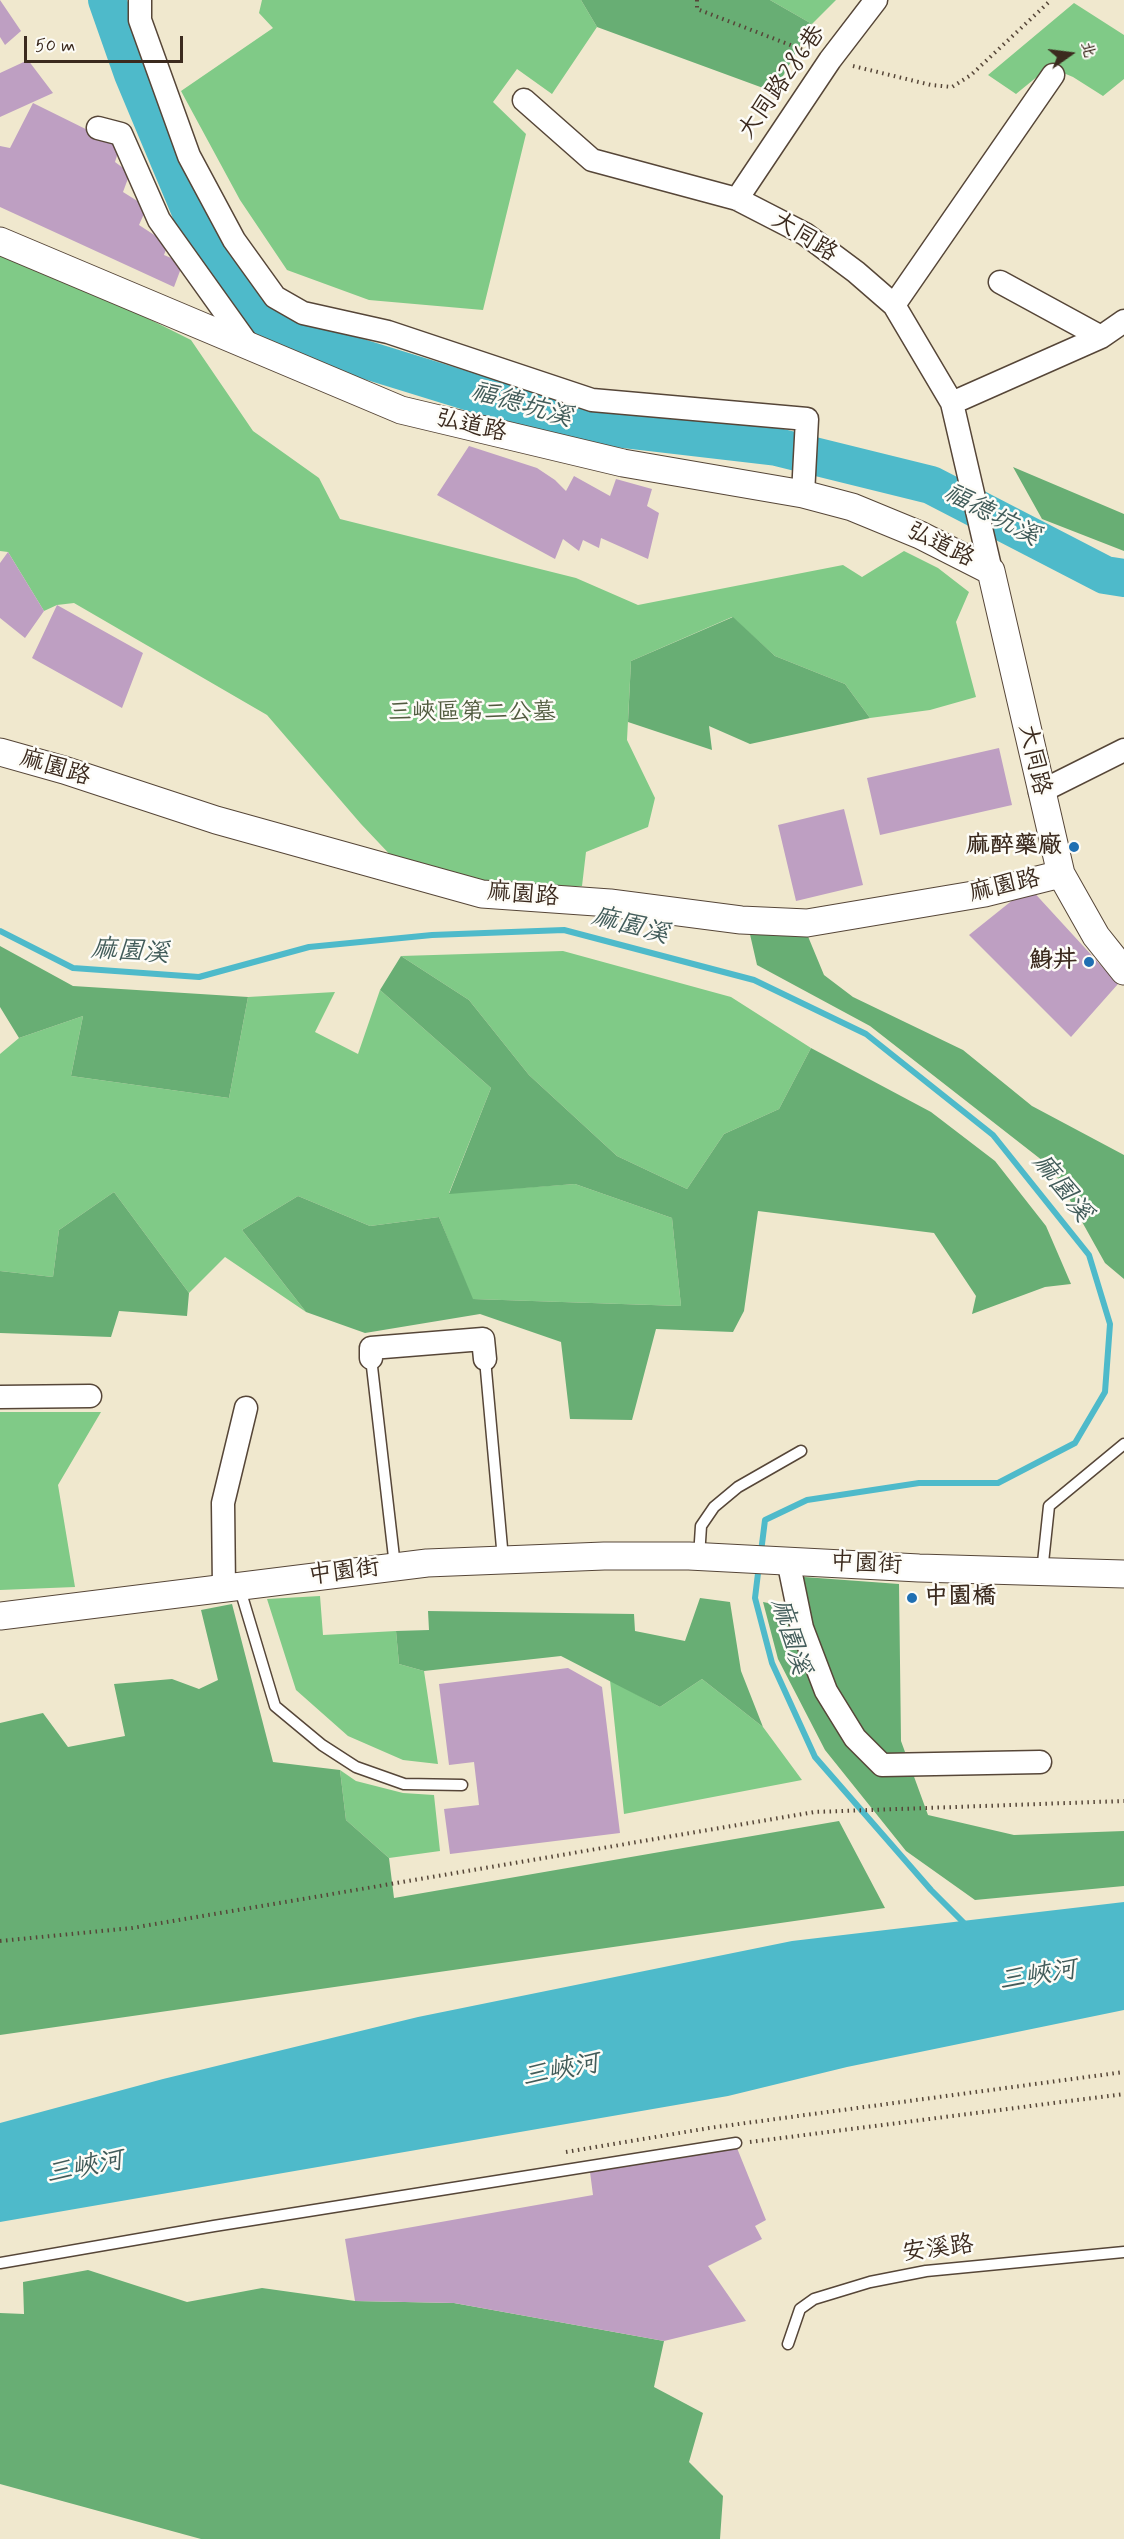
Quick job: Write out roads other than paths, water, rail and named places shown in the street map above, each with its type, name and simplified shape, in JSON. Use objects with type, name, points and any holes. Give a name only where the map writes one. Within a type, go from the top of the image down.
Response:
[{"type":"street","points":[[140,0],[140,20],[189,156],[234,240],[275,297],[303,313],[388,332],[592,400],[807,419],[803,484]]},
{"type":"street","name":"大同路286巷","points":[[737,199],[830,60],[876,0]]},
{"type":"street","points":[[894,305],[1053,75]]},
{"type":"street","name":"大同路","points":[[524,100],[592,160],[737,199],[805,234],[856,272],[894,305],[952,404],[1040,792],[1061,874],[1096,936],[1124,971]]},
{"type":"street","points":[[98,129],[121,134],[159,220],[249,346]]},
{"type":"street","name":"弘道路","points":[[0,240],[401,410],[623,463],[803,484],[910,531],[991,572]]},
{"type":"street","points":[[1000,282],[1101,337]]},
{"type":"street","points":[[952,404],[1101,337],[1124,321]]},
{"type":"street","points":[[1040,792],[1124,750]]},
{"type":"street","name":"麻園路","points":[[0,752],[64,770],[216,820],[482,894],[610,903],[741,920],[807,923],[985,893],[1061,874]]},
{"type":"street","points":[[371,1358],[371,1348],[483,1339],[485,1359]]},
{"type":"street","points":[[0,1397],[90,1396]]},
{"type":"street","points":[[231,1587],[223,1503],[246,1408]]},
{"type":"street","points":[[694,1556],[788,1560],[802,1628],[826,1690],[855,1738],[882,1765],[1040,1762]]},
{"type":"street","name":"中園街","points":[[0,1616],[427,1563],[694,1556]]},
{"type":"street","name":"中園街","points":[[788,1560],[1042,1573],[1124,1574]]},
{"type":"lane","points":[[371,1358],[395,1567]]},
{"type":"lane","points":[[485,1359],[503,1560]]},
{"type":"lane","points":[[1042,1573],[1049,1506],[1124,1444]]},
{"type":"lane","points":[[694,1556],[701,1526],[714,1507],[738,1487],[801,1451]]},
{"type":"lane","points":[[231,1587],[275,1706],[322,1745],[356,1767],[404,1784],[462,1785]]},
{"type":"lane","points":[[0,2263],[214,2226],[736,2144]]},
{"type":"lane","name":"安溪路","points":[[788,2344],[800,2308],[814,2299],[870,2282],[926,2271],[1124,2252]]},
{"type":"water","name":"三峽河","points":[[1124,1902],[1124,2010],[847,2067],[728,2096],[0,2222],[0,2123],[163,2079],[418,2017],[792,1941]]},
{"type":"waterway","name":"福德坑溪","points":[[107,0],[133,74],[213,265],[276,332],[571,423],[777,447],[931,485],[1105,575],[1124,578]]},
{"type":"waterway","name":"麻園溪","points":[[0,931],[73,968],[199,977],[309,947],[432,935],[564,930],[754,980],[866,1034],[993,1135],[1089,1255],[1110,1324],[1105,1392],[1075,1443],[998,1483],[919,1483],[807,1500],[765,1520],[761,1552]]},
{"type":"waterway","name":"麻園溪","points":[[759,1565],[755,1598],[772,1663],[815,1757],[931,1890],[967,1926]]},
{"type":"place","name":"麻醉藥廠","points":[[1074,847]]},
{"type":"place","name":"鯓丼","points":[[1089,962]]},
{"type":"place","name":"中園橋","points":[[912,1598]]},
{"type":"park label","name":"三峽區第二公墓","points":[[472,714]]}]
